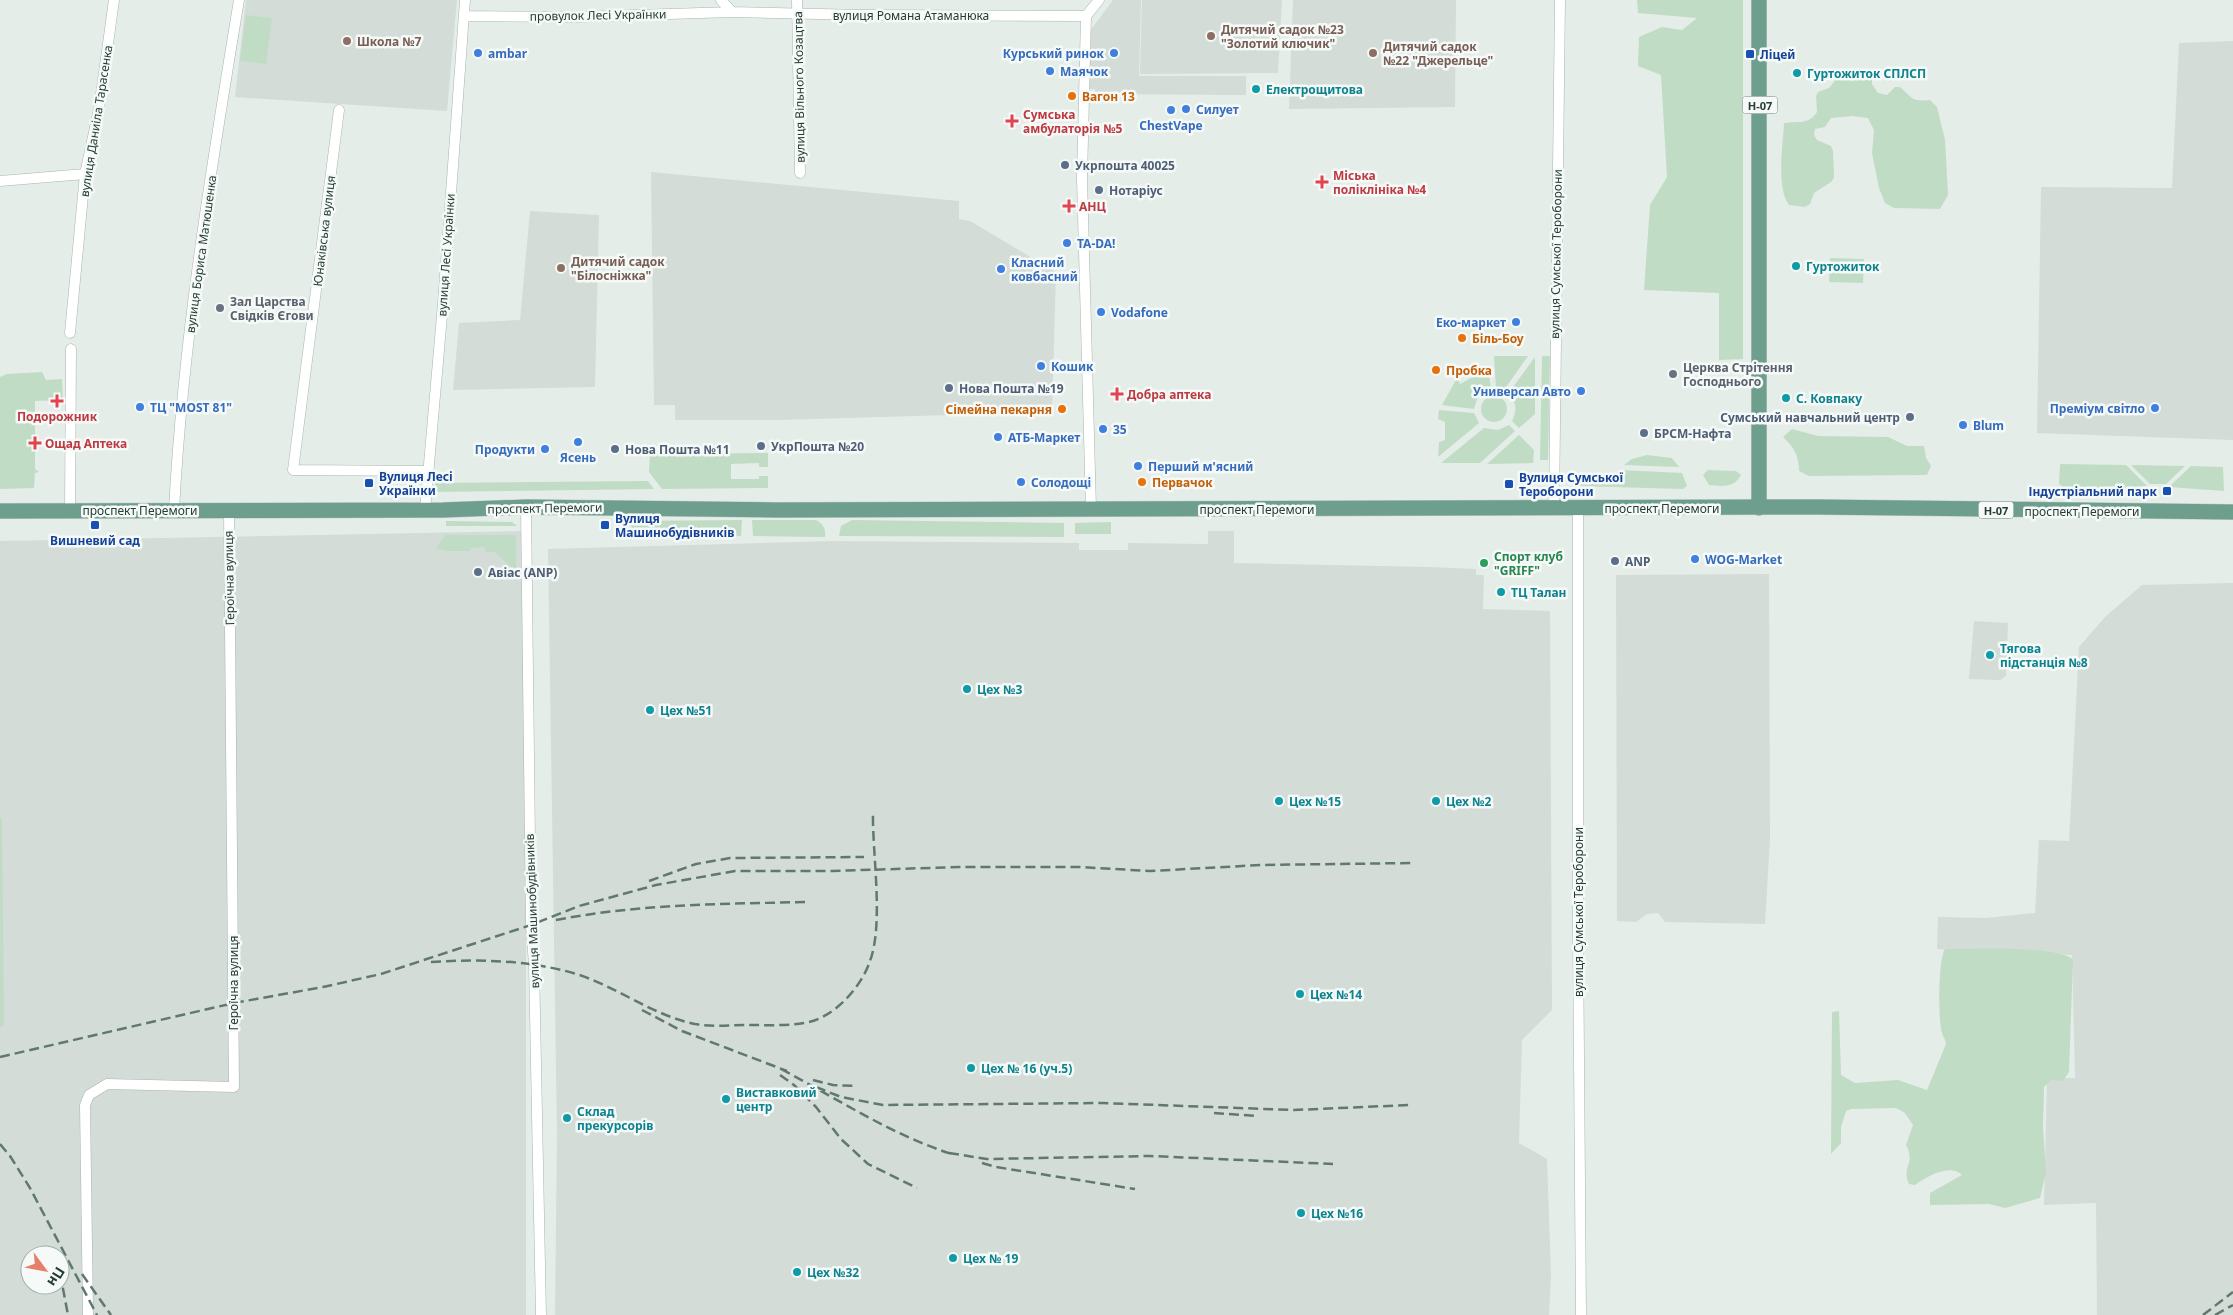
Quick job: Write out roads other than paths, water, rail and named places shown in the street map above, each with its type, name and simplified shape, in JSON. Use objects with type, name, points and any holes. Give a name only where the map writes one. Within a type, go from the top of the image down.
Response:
[{"type":"main road","name":"Н-07","points":[[1759,0],[1759,508]]},
{"type":"main road","name":"проспект Перемоги","points":[[0,511],[425,510],[526,507],[776,510],[1759,508],[2233,512]]},
{"type":"street","name":"вулиця Даниіла Тарасенка","points":[[70,332],[85,174],[99,109],[114,0]]},
{"type":"street","name":"вулиця Бориса Матюшенка","points":[[174,510],[184,379],[220,116],[239,0]]},
{"type":"street","name":"вулиця Лесі Українки","points":[[425,510],[444,294],[465,0]]},
{"type":"street","points":[[721,0],[732,12]]},
{"type":"street","name":"вулиця Вільного Козацтва","points":[[797,0],[800,173]]},
{"type":"street","points":[[1091,509],[1082,178],[1086,16],[1099,0]]},
{"type":"street","name":"вулиця Сумської Тероборони","points":[[1554,509],[1560,0]]},
{"type":"street","name":"провулок Лесі Українки","points":[[464,16],[575,17],[732,12]]},
{"type":"street","name":"вулиця Романа Атаманюка","points":[[732,12],[1086,16]]},
{"type":"street","name":"Юнаківська вулиця","points":[[339,110],[293,470],[428,470]]},
{"type":"street","points":[[0,181],[85,174]]},
{"type":"street","points":[[70,510],[71,349]]},
{"type":"street","name":"вулиця Машинобудівників","points":[[526,507],[531,908],[534,964],[540,1315]]},
{"type":"street","name":"вулиця Сумської Тероборони","points":[[1578,508],[1578,931],[1582,1315]]},
{"type":"street","name":"Героїчна вулиця","points":[[88,1315],[85,1105],[89,1095],[107,1084],[234,1087],[229,510]]},
{"type":"railway","points":[[431,962],[521,963],[556,969],[588,978],[663,1014],[695,1024],[714,1026],[783,1025],[815,1020],[835,1009],[844,1001],[860,982],[870,961],[874,945],[877,908],[873,811]]},
{"type":"railway","points":[[649,881],[696,864],[730,858],[864,857]]},
{"type":"railway","points":[[0,1057],[234,1003],[323,987],[381,974],[531,925],[579,906],[656,885],[735,871],[832,871],[959,867],[1079,867],[1150,871],[1261,865],[1413,863]]},
{"type":"railway","points":[[556,920],[649,908],[711,904],[805,902]]},
{"type":"railway","points":[[642,1010],[682,1031],[787,1071]]},
{"type":"railway","points":[[781,1069],[910,1138],[955,1155]]},
{"type":"railway","points":[[780,1075],[794,1085],[816,1107],[841,1139],[868,1164],[917,1188]]},
{"type":"railway","points":[[813,1080],[833,1085],[856,1086]]},
{"type":"railway","points":[[816,1087],[841,1097],[883,1105],[1102,1103],[1294,1110],[1409,1105]]},
{"type":"railway","points":[[1214,1113],[1257,1116]]},
{"type":"railway","points":[[0,1144],[10,1156],[30,1188],[97,1315]]},
{"type":"railway","points":[[949,1153],[987,1159],[1150,1156],[1333,1164]]},
{"type":"railway","points":[[982,1163],[996,1167],[1135,1189]]},
{"type":"railway","points":[[82,1274],[111,1315]]},
{"type":"railway","points":[[2203,1315],[2233,1292]]},
{"type":"railway","points":[[64,1295],[68,1315]]},
{"type":"railway","points":[[2215,1315],[2233,1305]]},
{"type":"place","name":"Дитячий садок №23 \"Золотий ключик\"","points":[[1211,36]]},
{"type":"place","name":"Школа №7","points":[[347,41]]},
{"type":"place","name":"ambar","points":[[478,53]]},
{"type":"place","name":"Курський ринок","points":[[1114,53]]},
{"type":"place","name":"Дитячий садок №22 \"Джерельце\"","points":[[1373,53]]},
{"type":"place","name":"Ліцей","points":[[1750,54]]},
{"type":"place","name":"Маячок","points":[[1050,71]]},
{"type":"place","name":"Гуртожиток СПЛСП","points":[[1797,73]]},
{"type":"place","name":"Електрощитова","points":[[1256,89]]},
{"type":"place","name":"Вагон 13","points":[[1072,96]]},
{"type":"place","name":"Силует","points":[[1186,109]]},
{"type":"place","name":"ChestVape","points":[[1171,110]]},
{"type":"place","name":"Сумська амбулаторія №5","points":[[1012,121]]},
{"type":"place","name":"Укрпошта 40025","points":[[1065,165]]},
{"type":"place","name":"Міська поліклініка №4","points":[[1322,182]]},
{"type":"place","name":"Нотаріус","points":[[1099,190]]},
{"type":"place","name":"АНЦ","points":[[1069,206]]},
{"type":"place","name":"TA-DA!","points":[[1067,243]]},
{"type":"place","name":"Гуртожиток","points":[[1796,266]]},
{"type":"place","name":"Дитячий садок \"Білосніжка\"","points":[[561,268]]},
{"type":"place","name":"Класний ковбасний","points":[[1001,269]]},
{"type":"place","name":"Зал Царства Свідків Єгови","points":[[220,308]]},
{"type":"place","name":"Vodafone","points":[[1101,312]]},
{"type":"place","name":"Еко-маркет","points":[[1516,322]]},
{"type":"place","name":"Біль-Боу","points":[[1462,338]]},
{"type":"place","name":"Кошик","points":[[1041,366]]},
{"type":"place","name":"Пробка","points":[[1436,370]]},
{"type":"place","name":"Церква Стрітення Господнього","points":[[1673,374]]},
{"type":"place","name":"Нова Пошта №19","points":[[949,388]]},
{"type":"place","name":"Универсал Авто","points":[[1581,391]]},
{"type":"place","name":"Добра аптека","points":[[1117,394]]},
{"type":"place","name":"С. Ковпаку","points":[[1786,398]]},
{"type":"place","name":"Подорожник","points":[[57,401]]},
{"type":"place","name":"ТЦ \"MOST 81\"","points":[[140,407]]},
{"type":"place","name":"Преміум світло","points":[[2155,408]]},
{"type":"place","name":"Сімейна пекарня","points":[[1062,409]]},
{"type":"place","name":"Сумський навчальний центр","points":[[1910,417]]},
{"type":"place","name":"Blum","points":[[1963,425]]},
{"type":"place","name":"35","points":[[1103,429]]},
{"type":"place","name":"БРСМ-Нафта","points":[[1644,433]]},
{"type":"place","name":"АТБ-Маркет","points":[[998,437]]},
{"type":"place","name":"Ясень","points":[[578,442]]},
{"type":"place","name":"Ощад Аптека","points":[[35,443]]},
{"type":"place","name":"УкрПошта №20","points":[[761,446]]},
{"type":"place","name":"Продукти","points":[[545,449]]},
{"type":"place","name":"Нова Пошта №11","points":[[615,449]]},
{"type":"place","name":"Перший м'ясний","points":[[1138,466]]},
{"type":"place","name":"Солодощі","points":[[1021,482]]},
{"type":"place","name":"Первачок","points":[[1142,482]]},
{"type":"place","name":"Вулиця Лесі Українки","points":[[369,483]]},
{"type":"place","name":"Вулиця Сумської Тероборони","points":[[1509,484]]},
{"type":"place","name":"Індустріальний парк","points":[[2167,491]]},
{"type":"place","name":"Вишневий сад","points":[[95,525]]},
{"type":"place","name":"Вулиця Машинобудівників","points":[[605,525]]},
{"type":"place","name":"WOG-Market","points":[[1695,559]]},
{"type":"place","name":"ANP","points":[[1615,561]]},
{"type":"place","name":"Спорт клуб \"GRIFF\"","points":[[1484,563]]},
{"type":"place","name":"Авіас (ANP)","points":[[478,572]]},
{"type":"place","name":"ТЦ Талан","points":[[1501,592]]},
{"type":"place","name":"Тягова підстанція №8","points":[[1990,655]]},
{"type":"place","name":"Цех №3","points":[[967,689]]},
{"type":"place","name":"Цех №51","points":[[650,710]]},
{"type":"place","name":"Цех №15","points":[[1279,801]]},
{"type":"place","name":"Цех №2","points":[[1436,801]]},
{"type":"place","name":"Цех №14","points":[[1300,994]]},
{"type":"place","name":"Цех № 16 (уч.5)","points":[[971,1068]]},
{"type":"place","name":"Виставковий центр","points":[[726,1099]]},
{"type":"place","name":"Склад прекурсорів","points":[[567,1118]]},
{"type":"place","name":"Цех №16","points":[[1301,1213]]},
{"type":"place","name":"Цех № 19","points":[[953,1258]]},
{"type":"place","name":"Цех №32","points":[[797,1272]]}]
